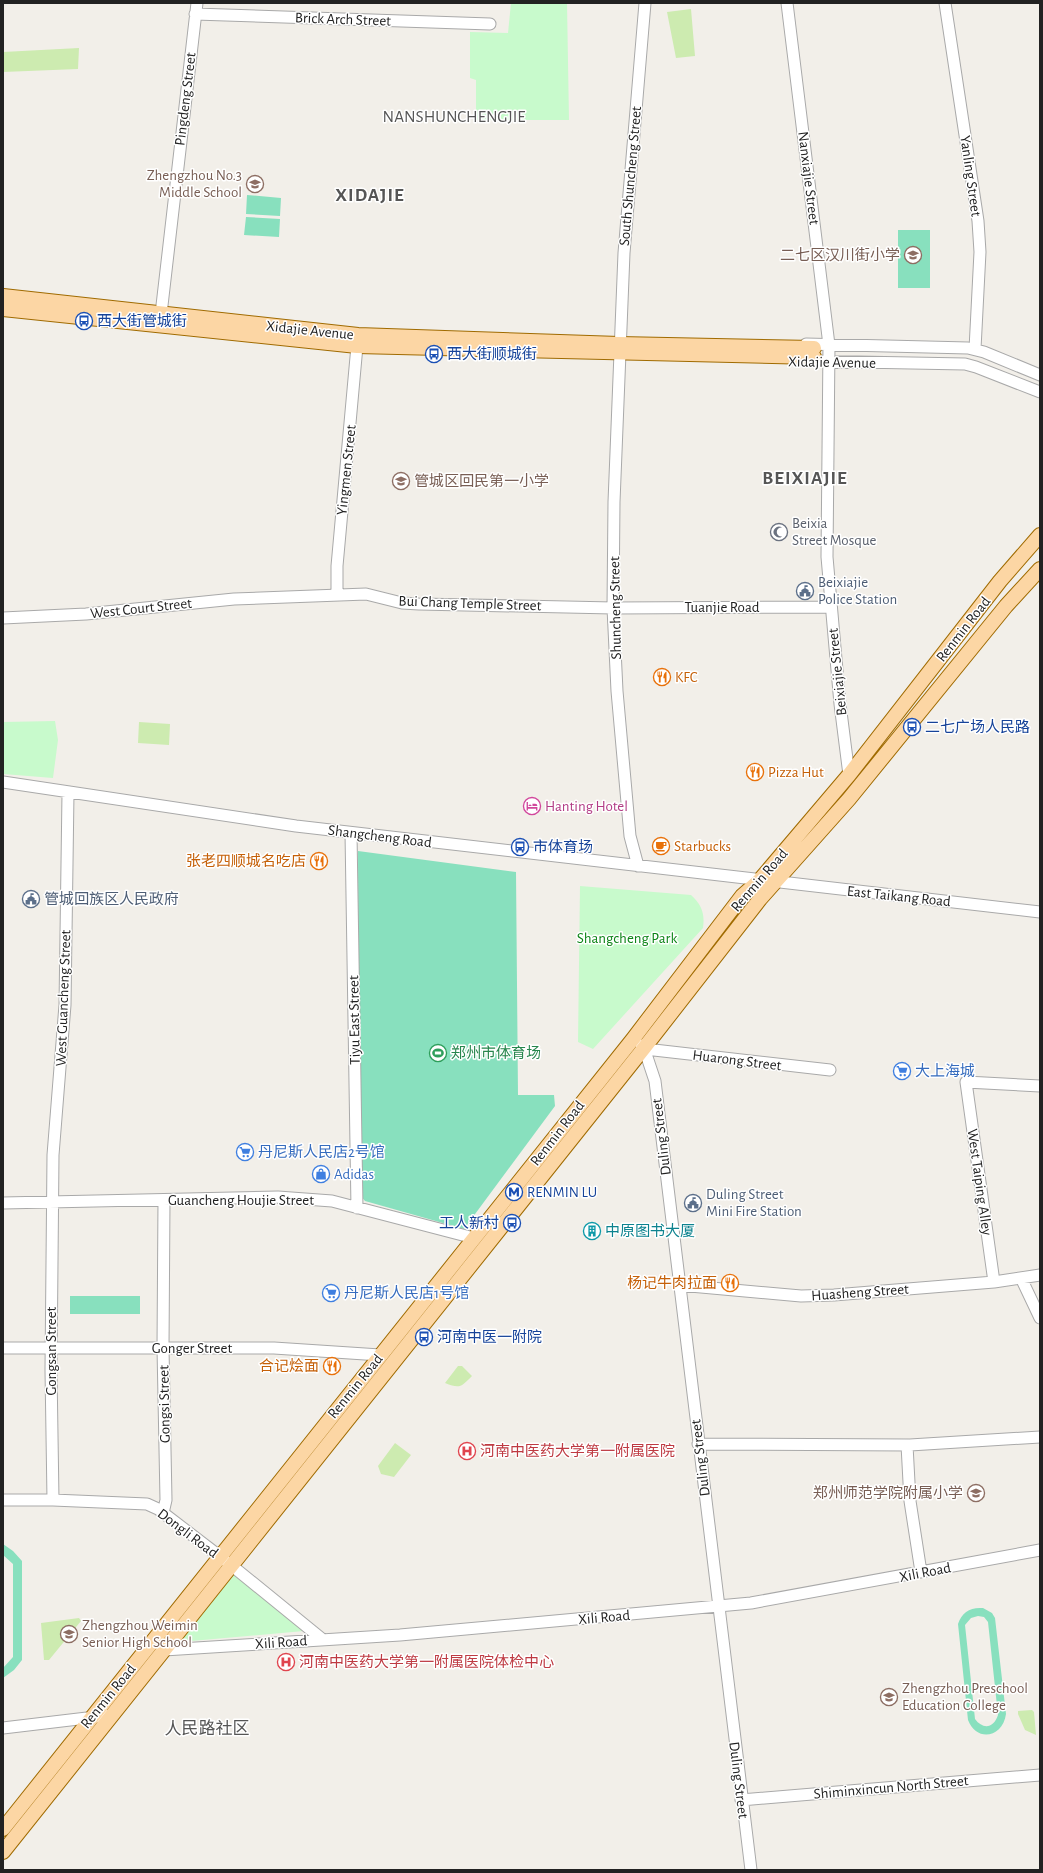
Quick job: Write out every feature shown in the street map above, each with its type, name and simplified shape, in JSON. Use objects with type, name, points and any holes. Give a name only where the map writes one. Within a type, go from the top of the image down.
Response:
[{"type":"main road","name":"Xidajie Avenue","points":[[3,296],[358,335],[619,348]]},
{"type":"main road","name":"Xidajie Avenue","points":[[3,309],[357,346],[619,348],[814,352]]},
{"type":"main road","name":"Renmin Road","points":[[3,1829],[633,1039],[742,896],[759,881],[849,774],[1000,581],[1040,535]]},
{"type":"main road","name":"Renmin Road","points":[[3,1852],[644,1048],[760,899],[776,883],[854,793],[1006,606],[1040,569]]},
{"type":"street","name":"South Shuncheng Street","points":[[619,348],[624,253],[645,3]]},
{"type":"street","name":"Nanxiajie Street","points":[[787,3],[829,353]]},
{"type":"street","name":"Yanling Street","points":[[945,3],[978,221],[980,252],[975,349]]},
{"type":"street","name":"Brick Arch Street","points":[[196,8],[490,24]]},
{"type":"street","name":"Pingdeng Street","points":[[161,314],[196,8]]},
{"type":"street","name":"Xidajie Avenue","points":[[619,348],[636,339],[964,364],[976,367],[1040,392]]},
{"type":"street","name":"Yingmen Street","points":[[336,595],[337,566],[357,346]]},
{"type":"street","name":"Xidajie Avenue","points":[[619,348],[636,358],[829,353],[962,347],[975,349],[1040,374]]},
{"type":"street","name":"Shuncheng Street","points":[[619,348],[614,502],[614,608],[617,691],[630,836],[638,866]]},
{"type":"street","name":"Beixiajie Street","points":[[829,353],[827,557],[830,607],[849,774]]},
{"type":"street","name":"Bui Chang Temple Street","points":[[280,597],[366,594],[402,603],[614,608]]},
{"type":"street","name":"West Court Street","points":[[3,618],[86,614],[206,601],[280,597]]},
{"type":"street","name":"Tuanjie Road","points":[[614,608],[830,607]]},
{"type":"street","name":"Shangcheng Road","points":[[3,782],[68,793],[351,833],[759,881]]},
{"type":"street","name":"West Guancheng Street","points":[[52,1202],[53,1155],[65,1005],[68,793]]},
{"type":"street","name":"Tiyu East Street","points":[[351,833],[357,1208]]},
{"type":"street","name":"East Taikang Road","points":[[759,881],[1040,912]]},
{"type":"street","points":[[633,1039],[644,1048]]},
{"type":"street","name":"Huarong Street","points":[[644,1048],[830,1070]]},
{"type":"street","name":"Duling Street","points":[[644,1048],[655,1081],[741,1800],[751,1870]]},
{"type":"street","name":"West Taiping Alley","points":[[994,1282],[966,1082],[1040,1086]]},
{"type":"street","name":"Guancheng Houjie Street","points":[[3,1203],[290,1198],[332,1201],[474,1238]]},
{"type":"street","name":"Gongsi Street","points":[[163,1513],[166,1500],[163,1348],[164,1200]]},
{"type":"street","name":"Gongsan Street","points":[[52,1202],[51,1348],[53,1500]]},
{"type":"street","name":"Huasheng Street","points":[[679,1285],[801,1296],[994,1282],[1040,1275]]},
{"type":"street","points":[[1021,1278],[1040,1318]]},
{"type":"street","name":"Gonger Street","points":[[3,1348],[274,1348],[380,1355]]},
{"type":"street","points":[[698,1444],[907,1445],[1040,1437]]},
{"type":"street","points":[[907,1445],[910,1501],[921,1572]]},
{"type":"street","name":"Dongli Road","points":[[3,1500],[133,1502],[147,1504],[163,1513],[220,1556],[322,1639]]},
{"type":"street","name":"Xili Road","points":[[164,1650],[462,1630],[718,1607],[781,1599],[1040,1550]]},
{"type":"street","points":[[3,1728],[112,1715]]},
{"type":"street","name":"Shiminxincun North Street","points":[[741,1800],[1040,1775]]},
{"type":"green space","points":[[511,3],[567,3],[569,120],[476,120],[476,80],[470,78],[470,32],[508,33]]},
{"type":"green space","points":[[691,9],[695,56],[676,58],[667,12]]},
{"type":"green space","points":[[79,48],[78,69],[3,72],[3,52]]},
{"type":"green space","points":[[247,195],[281,198],[280,216],[246,214]]},
{"type":"green space","points":[[246,217],[280,219],[279,237],[244,235]]},
{"type":"green space","points":[[898,230],[930,230],[930,288],[898,288]]},
{"type":"green space","points":[[55,721],[58,740],[53,778],[3,774],[3,722]]},
{"type":"green space","points":[[139,722],[170,724],[169,745],[138,743]]},
{"type":"green space","name":"郑州市体育场","points":[[358,851],[516,872],[518,1095],[554,1095],[555,1106],[464,1229],[365,1201],[359,1194]]},
{"type":"green space","name":"Shangcheng Park","points":[[580,886],[691,895],[698,902],[704,918],[703,928],[593,1049],[578,1042]]},
{"type":"green space","points":[[70,1296],[140,1296],[140,1314],[70,1314]]},
{"type":"green space","points":[[458,1366],[462,1366],[472,1376],[460,1386],[445,1383]]},
{"type":"green space","points":[[395,1443],[411,1455],[394,1477],[381,1474],[378,1466]]},
{"type":"green space","points":[[3,1544],[13,1551],[22,1561],[22,1660],[14,1670],[3,1678],[3,1668],[13,1657],[13,1564],[3,1555]]},
{"type":"green space","points":[[234,1574],[304,1631],[180,1642]]},
{"type":"green space","points":[[983,1608],[992,1613],[995,1618],[1006,1714],[1004,1722],[1000,1728],[989,1734],[977,1732],[968,1720],[958,1624],[964,1613],[970,1609]],"holes":[[[978,1616],[984,1617],[988,1622],[998,1715],[994,1723],[988,1726],[981,1725],[975,1719],[965,1625],[971,1618]]]},
{"type":"green space","points":[[79,1618],[81,1621],[49,1660],[44,1660],[41,1623]]},
{"type":"green space","points":[[1032,1710],[1034,1712],[1036,1735],[1025,1730],[1018,1714],[1018,1711]]},
{"type":"place","name":"Zhengzhou No.3 Middle School","points":[[255,184]]},
{"type":"place","name":"二七区汉川街小学","points":[[913,255]]},
{"type":"place","name":"西大街管城街","points":[[84,321]]},
{"type":"place","name":"西大街顺城街","points":[[434,354]]},
{"type":"place","name":"管城区回民第一小学","points":[[401,481]]},
{"type":"place","name":"Beixia Street Mosque","points":[[779,532]]},
{"type":"place","name":"Beixiajie Police Station","points":[[805,591]]},
{"type":"place","name":"KFC","points":[[662,677]]},
{"type":"place","name":"二七广场人民路","points":[[912,727]]},
{"type":"place","name":"Pizza Hut","points":[[755,772]]},
{"type":"place","name":"Hanting Hotel","points":[[532,806]]},
{"type":"place","name":"Starbucks","points":[[661,846]]},
{"type":"place","name":"市体育场","points":[[520,847]]},
{"type":"place","name":"张老四顺城名吃店","points":[[319,861]]},
{"type":"place","name":"管城回族区人民政府","points":[[31,899]]},
{"type":"place","name":"郑州市体育场","points":[[438,1053]]},
{"type":"place","name":"大上海城","points":[[902,1071]]},
{"type":"place","name":"丹尼斯人民店2号馆","points":[[245,1152]]},
{"type":"place","name":"Adidas","points":[[321,1174]]},
{"type":"place","name":"RENMIN LU","points":[[514,1192]]},
{"type":"place","name":"Duling Street Mini Fire Station","points":[[693,1203]]},
{"type":"place","name":"工人新村","points":[[512,1223]]},
{"type":"place","name":"中原图书大厦","points":[[592,1231]]},
{"type":"place","name":"杨记牛肉拉面","points":[[730,1283]]},
{"type":"place","name":"丹尼斯人民店1号馆","points":[[331,1293]]},
{"type":"place","name":"河南中医一附院","points":[[424,1337]]},
{"type":"place","name":"合记烩面","points":[[332,1366]]},
{"type":"place","name":"河南中医药大学第一附属医院","points":[[467,1451]]},
{"type":"place","name":"郑州师范学院附属小学","points":[[976,1493]]},
{"type":"place","name":"Zhengzhou Weimin Senior High School","points":[[69,1634]]},
{"type":"place","name":"河南中医药大学第一附属医院体检中心","points":[[286,1662]]},
{"type":"place","name":"Zhengzhou Preschool Education College","points":[[889,1697]]},
{"type":"district","name":"NANSHUNCHENGJIE","points":[[454,116]]},
{"type":"district","name":"XIDAJIE","points":[[370,194]]},
{"type":"district","name":"BEIXIAJIE","points":[[805,477]]},
{"type":"district","name":"人民路社区","points":[[207,1728]]}]
